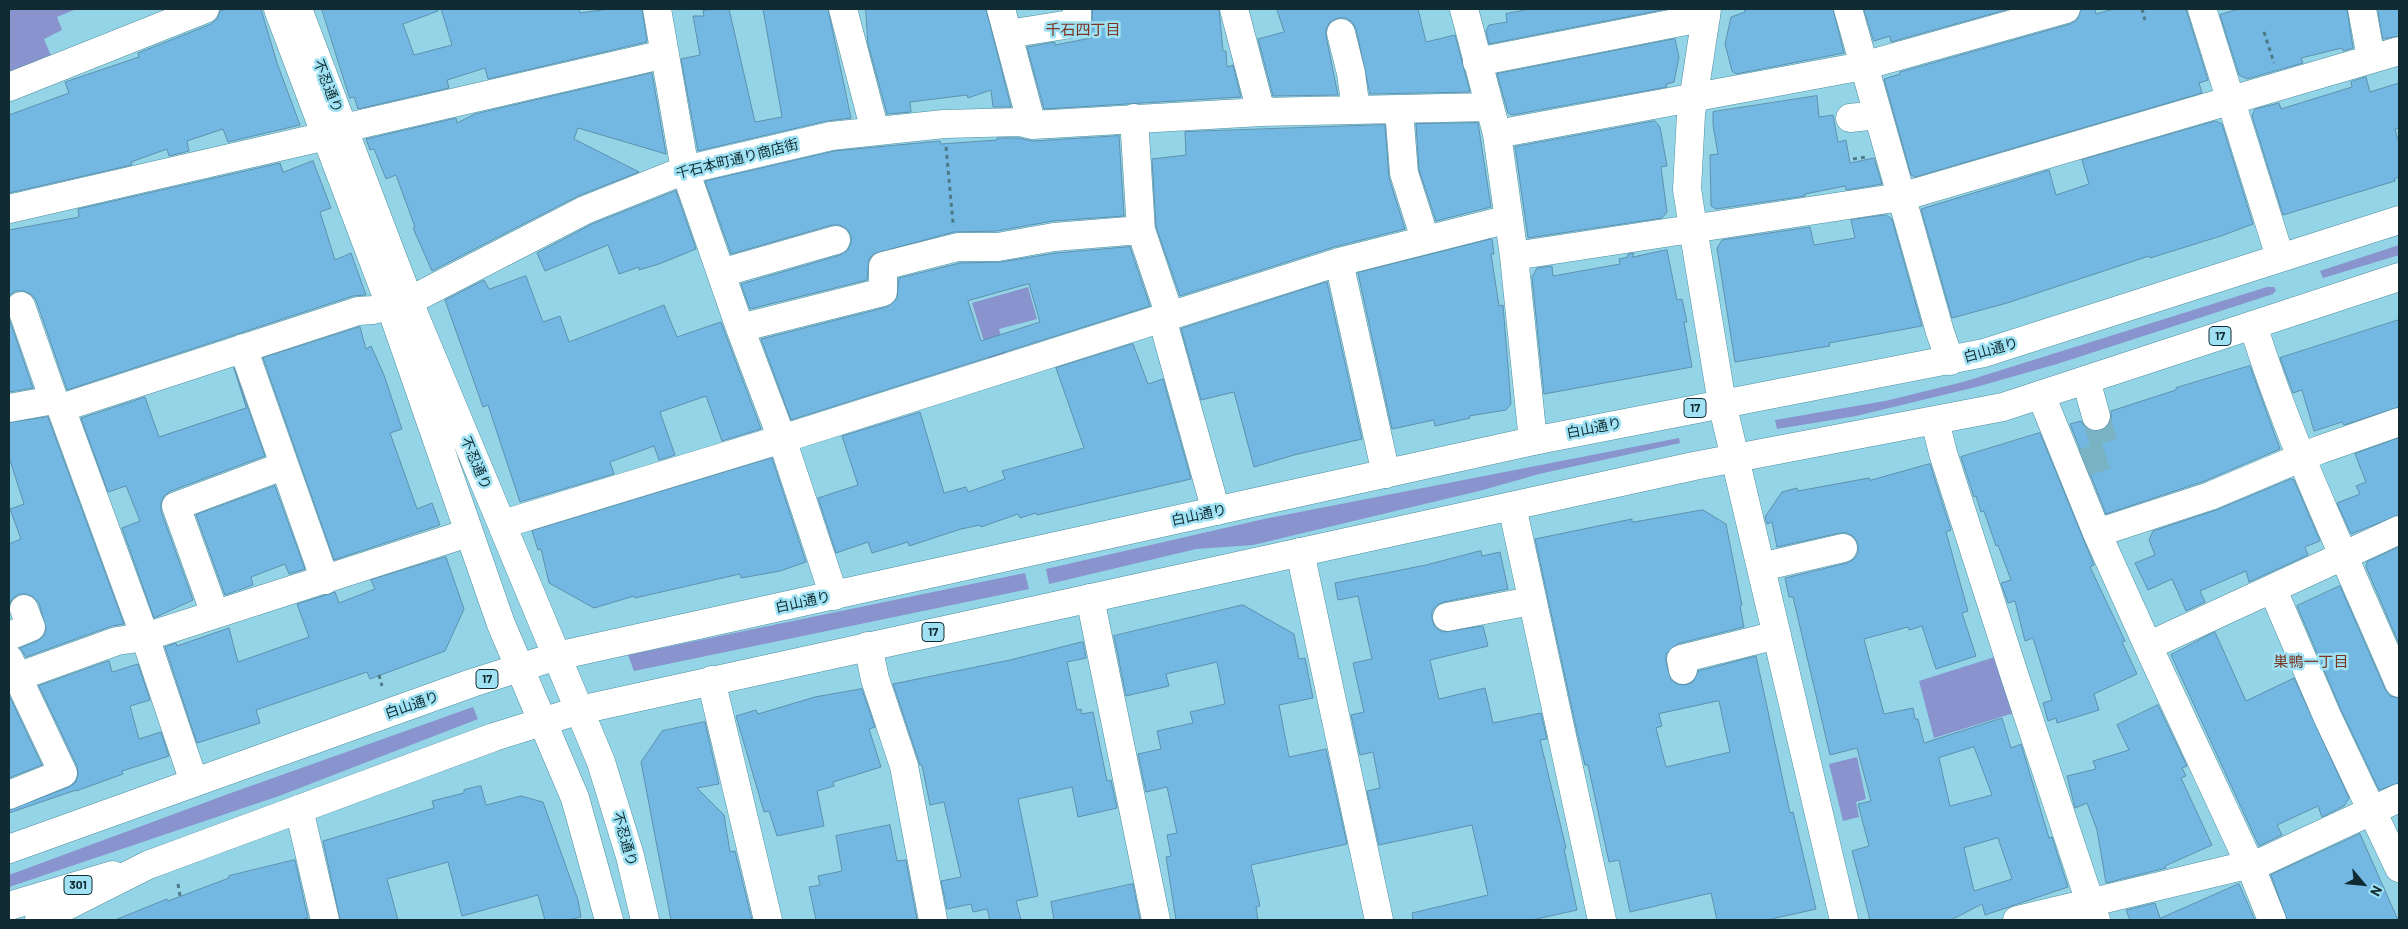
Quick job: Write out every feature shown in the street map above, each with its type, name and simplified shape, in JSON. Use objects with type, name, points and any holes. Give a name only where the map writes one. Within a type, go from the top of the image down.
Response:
[{"type":"main road","points":[[9,87],[205,9]]},
{"type":"main road","name":"不忍通り","points":[[278,9],[335,132]]},
{"type":"main road","name":"不忍通り","points":[[298,9],[335,132],[399,303],[468,533],[502,624],[566,775],[586,831],[610,920]]},
{"type":"main road","points":[[657,9],[685,170],[740,328],[782,438],[834,596]]},
{"type":"main road","points":[[842,9],[875,131]]},
{"type":"main road","points":[[1032,125],[1004,21],[1077,23],[1077,9]]},
{"type":"main road","points":[[1234,9],[1261,112]]},
{"type":"main road","points":[[1848,9],[1940,332],[1950,361]]},
{"type":"main road","points":[[1497,134],[1863,66],[2066,9]]},
{"type":"main road","points":[[2202,9],[2280,257]]},
{"type":"main road","points":[[2362,9],[2371,58]]},
{"type":"main road","points":[[1469,10],[1477,62],[1497,134],[1514,256],[1533,440]]},
{"type":"main road","points":[[1477,62],[1706,13],[1692,97],[1687,189],[1722,403],[1844,920]]},
{"type":"main road","points":[[1341,33],[1351,73],[1356,110]]},
{"type":"main road","points":[[1514,256],[1901,197],[2399,51]]},
{"type":"main road","points":[[9,209],[665,54]]},
{"type":"main road","name":"千石本町通り商店街","points":[[9,408],[57,404],[358,311],[399,303],[585,210],[685,170],[778,146],[830,136],[944,124],[1020,122],[1032,125],[1261,112],[1489,107]]},
{"type":"main road","points":[[1399,110],[1404,173],[1425,239]]},
{"type":"main road","points":[[1850,118],[1878,115]]},
{"type":"main road","points":[[1134,118],[1141,230],[1166,317],[1216,511]]},
{"type":"main road","points":[[502,524],[782,438],[1339,262],[1509,219]]},
{"type":"main road","name":"白山通り","points":[[9,849],[86,823],[194,782],[557,656],[1533,440],[1984,353],[2399,220]]},
{"type":"main road","points":[[740,328],[883,292],[883,266],[955,248],[998,247],[1054,238],[1141,230]]},
{"type":"main road","points":[[722,272],[836,240]]},
{"type":"main road","points":[[1339,262],[1386,474]]},
{"type":"main road","name":"17","points":[[39,920],[148,865],[543,720],[711,680],[1735,458],[2003,407],[2399,277]]},
{"type":"main road","name":"不忍通り","points":[[399,303],[502,524],[601,762],[620,818],[645,920]]},
{"type":"main road","points":[[21,306],[145,637],[194,782]]},
{"type":"main road","points":[[2253,325],[2302,457],[2399,683]]},
{"type":"main road","points":[[243,348],[325,580]]},
{"type":"main road","points":[[2086,380],[2096,416]]},
{"type":"main road","points":[[2041,395],[2075,465],[2097,532],[2250,864],[2272,920]]},
{"type":"main road","points":[[1935,421],[1943,453],[2014,678],[2093,912]]},
{"type":"main road","points":[[2097,532],[2210,496],[2302,457],[2399,422]]},
{"type":"main road","points":[[215,614],[176,506],[284,466]]},
{"type":"main road","points":[[1512,506],[1531,601],[1602,920]]},
{"type":"main road","points":[[2148,646],[2273,590],[2344,554],[2399,530]]},
{"type":"main road","points":[[9,796],[63,774],[13,668],[117,641],[145,637],[468,533]]},
{"type":"main road","points":[[1761,566],[1844,548]]},
{"type":"main road","points":[[1300,552],[1380,920]]},
{"type":"main road","points":[[2273,590],[2327,716],[2399,868]]},
{"type":"main road","points":[[1090,598],[1156,920]]},
{"type":"main road","points":[[1447,617],[1531,601]]},
{"type":"main road","points":[[9,636],[31,627],[24,609]]},
{"type":"main road","points":[[1683,670],[1681,659],[1776,635]]},
{"type":"main road","points":[[868,646],[875,679],[904,766],[933,920]]},
{"type":"main road","points":[[711,680],[768,920]]},
{"type":"main road","points":[[2017,920],[2093,912],[2264,861],[2399,798]]},
{"type":"main road","points":[[299,809],[325,920]]},
{"type":"main road","name":"301","points":[[9,906],[148,865]]},
{"type":"path","points":[[2142,9],[2145,20]]},
{"type":"path","points":[[2264,32],[2281,85]]},
{"type":"path","points":[[944,124],[955,248]]},
{"type":"path","points":[[379,674],[382,686]]},
{"type":"path","points":[[178,884],[180,896]]},
{"type":"shaded area","points":[[9,9],[74,10],[57,17],[62,30],[44,39],[52,58],[20,75],[9,70]]},
{"type":"shaded area","points":[[2399,245],[2399,255],[2323,278],[2320,271]]},
{"type":"shaded area","points":[[1028,287],[1037,319],[999,329],[1008,359],[991,364],[972,303]]},
{"type":"shaded area","points":[[2267,287],[2274,287],[2276,290],[2273,294],[2057,364],[1976,387],[1856,416],[1777,429],[1775,420],[1885,401],[1963,382]]},
{"type":"shaded area","points":[[1679,438],[1680,443],[1539,474],[1483,490],[1253,545],[1196,549],[1049,584],[1046,569],[1264,519]]},
{"type":"shaded area","points":[[1025,573],[1029,589],[634,671],[628,655]]},
{"type":"shaded area","points":[[1998,656],[2017,712],[1934,738],[1919,681]]},
{"type":"shaded area","points":[[473,707],[478,719],[279,796],[9,887],[9,875],[231,793]]},
{"type":"shaded area","points":[[1857,757],[1866,799],[1856,802],[1859,817],[1843,821],[1829,764]]},
{"type":"building","points":[[229,9],[261,9],[277,63],[300,125],[228,142],[223,129],[187,141],[189,151],[169,156],[167,149],[131,162],[132,165],[9,193],[9,115],[69,93],[65,82],[139,57],[138,53],[211,24],[217,19],[220,11]]},
{"type":"building","points":[[322,9],[437,9],[438,11],[403,24],[414,55],[452,45],[441,9],[579,9],[580,13],[609,9],[642,9],[647,42],[488,79],[485,68],[447,80],[449,88],[358,109],[354,97],[350,98]]},
{"type":"building","points":[[729,9],[755,122],[782,117],[763,9],[828,9],[851,118],[827,121],[698,151],[681,59],[700,55],[693,16],[704,16],[703,11]]},
{"type":"building","points":[[866,9],[986,9],[1011,107],[993,107],[991,90],[968,98],[967,95],[910,102],[911,112],[887,114],[868,44]]},
{"type":"building","points":[[1093,9],[1219,9],[1223,51],[1226,51],[1227,67],[1233,65],[1241,97],[1044,109],[1027,47],[1055,42],[1055,45],[1091,38]]},
{"type":"building","points":[[1277,9],[1418,9],[1426,42],[1455,35],[1470,92],[1370,94],[1356,29],[1352,22],[1346,18],[1338,18],[1330,22],[1326,29],[1326,36],[1338,95],[1273,96],[1258,39],[1284,32]]},
{"type":"building","points":[[1530,9],[1667,9],[1489,44],[1486,31],[1489,25],[1507,22],[1506,14]]},
{"type":"building","points":[[1744,9],[1833,9],[1844,53],[1736,74],[1732,71],[1725,44],[1731,17],[1745,12]]},
{"type":"building","points":[[1864,9],[2009,9],[1891,42],[1890,36],[1874,41]]},
{"type":"building","points":[[2081,9],[2095,9],[2096,14],[2114,9],[2186,9],[2208,80],[2199,83],[2202,93],[1915,177],[1911,175],[1884,79],[1900,74],[1900,72],[2070,24],[2077,20]]},
{"type":"building","points":[[2239,9],[2347,9],[2353,48],[2343,51],[2342,48],[2301,58],[2303,63],[2247,79],[2239,75],[2220,15]]},
{"type":"building","points":[[2378,9],[2399,9],[2399,36],[2383,39]]},
{"type":"building","points":[[1675,39],[1679,57],[1674,82],[1666,84],[1667,87],[1512,115],[1508,113],[1497,74]]},
{"type":"building","points":[[652,73],[666,154],[578,128],[574,139],[639,172],[578,196],[432,271],[413,228],[415,227],[396,175],[386,179],[374,149],[370,150],[366,139],[456,118],[457,123],[475,114]]},
{"type":"building","points":[[2366,77],[2370,92],[2399,83],[2399,128],[2395,129],[2399,144],[2399,177],[2394,179],[2395,181],[2283,215],[2252,116],[2255,109],[2279,103],[2281,109],[2352,87],[2351,82]]},
{"type":"building","points":[[1817,96],[1819,117],[1833,115],[1838,142],[1846,140],[1850,163],[1874,158],[1882,184],[1846,190],[1845,186],[1805,194],[1805,196],[1716,209],[1711,206],[1710,155],[1718,154],[1713,125],[1713,112]]},
{"type":"building","points":[[1655,121],[1660,127],[1667,166],[1661,167],[1667,212],[1662,218],[1528,238],[1515,147]]},
{"type":"building","points":[[2216,121],[2222,124],[2253,224],[2221,236],[2150,258],[2149,256],[2007,303],[1952,318],[1921,209],[2049,170],[2056,195],[2089,184],[2082,160]]},
{"type":"building","points":[[1478,123],[1491,207],[1436,221],[1419,170],[1416,124]]},
{"type":"building","points":[[1385,125],[1389,178],[1405,229],[1334,247],[1180,296],[1156,227],[1152,159],[1186,155],[1185,132]]},
{"type":"building","points":[[1119,136],[1124,216],[1053,221],[997,231],[954,232],[873,254],[869,260],[867,280],[750,309],[741,284],[840,255],[847,251],[851,244],[851,235],[847,229],[840,225],[832,225],[731,254],[705,181],[834,151],[940,141],[941,144],[997,140],[997,138],[1018,138],[1033,141]]},
{"type":"building","points":[[313,161],[331,208],[320,212],[335,260],[351,253],[366,295],[353,296],[67,390],[36,300],[31,294],[23,291],[15,291],[9,296],[9,230],[79,217],[78,209],[280,163],[283,172]]},
{"type":"building","points":[[676,191],[696,249],[659,264],[639,270],[639,267],[619,274],[608,245],[545,271],[537,253],[592,224]]},
{"type":"building","points":[[1886,215],[1892,219],[1922,326],[1829,343],[1830,346],[1735,362],[1717,248],[1722,240],[1810,227],[1814,245],[1855,238],[1851,220]]},
{"type":"building","points":[[1492,239],[1494,254],[1491,254],[1499,306],[1503,305],[1511,404],[1506,410],[1469,416],[1470,418],[1435,426],[1434,420],[1392,429],[1358,273]]},
{"type":"building","points":[[1130,247],[1150,306],[791,420],[761,339],[887,307],[897,298],[899,278],[960,263],[1001,262],[1056,253]],"holes":[[[1029,284],[1040,322],[981,341],[968,301]]]},
{"type":"building","points":[[1667,250],[1677,300],[1682,299],[1687,322],[1684,322],[1692,367],[1544,394],[1532,277],[1537,268],[1552,266],[1553,276],[1620,264],[1619,259],[1628,257],[1628,254],[1634,253],[1632,257]]},
{"type":"building","points":[[526,276],[543,322],[560,316],[569,342],[664,305],[677,337],[721,322],[761,429],[722,441],[706,396],[660,412],[675,455],[659,460],[654,446],[610,462],[614,474],[520,502],[488,405],[483,407],[445,300],[484,280],[489,289]]},
{"type":"building","points":[[1327,282],[1362,439],[1294,455],[1254,467],[1234,392],[1201,400],[1181,329]]},
{"type":"building","points":[[9,318],[33,388],[9,392]]},
{"type":"building","points":[[2399,320],[2399,407],[2344,425],[2342,422],[2314,431],[2302,390],[2293,393],[2280,358]]},
{"type":"building","points":[[360,327],[366,349],[371,346],[384,375],[402,429],[390,433],[417,509],[432,503],[440,525],[334,560],[263,358]]},
{"type":"building","points":[[1133,344],[1148,384],[1163,379],[1191,479],[1037,515],[1036,513],[1020,518],[1018,514],[981,527],[980,525],[961,529],[909,546],[908,542],[872,553],[868,542],[836,553],[818,498],[858,485],[842,436],[920,412],[944,493],[966,487],[968,492],[1005,479],[1002,471],[1084,448],[1056,368]]},
{"type":"building","points":[[2250,366],[2280,449],[2205,481],[2106,514],[2070,424],[2081,421],[2085,427],[2092,431],[2101,431],[2107,427],[2111,420],[2111,411],[2176,390],[2176,388]]},
{"type":"building","points":[[234,368],[265,456],[171,491],[164,496],[161,511],[193,600],[154,618],[122,528],[140,521],[126,486],[108,492],[81,418],[145,397],[159,437],[246,408]]},
{"type":"building","points":[[48,417],[124,624],[112,626],[26,657],[20,648],[44,636],[46,629],[39,603],[33,597],[19,594],[12,599],[9,606],[9,544],[21,539],[10,509],[24,504],[9,457],[9,423]]},
{"type":"building","points":[[2040,433],[2094,565],[2090,567],[2125,641],[2122,642],[2137,674],[2094,694],[2099,710],[2057,723],[2056,718],[2048,721],[2043,703],[2052,700],[2033,638],[2025,641],[2015,601],[2008,603],[2001,583],[2011,580],[1998,545],[1996,546],[1984,511],[1981,512],[1976,496],[1974,497],[1961,457]]},
{"type":"building","points":[[2399,438],[2399,515],[2351,534],[2337,503],[2360,494],[2356,486],[2366,482],[2355,454]]},
{"type":"building","points":[[772,458],[806,562],[780,571],[741,578],[740,574],[635,598],[634,596],[594,608],[549,583],[541,549],[538,550],[532,531]]},
{"type":"building","points":[[1930,464],[1951,530],[1946,532],[1968,611],[1962,613],[1976,656],[1936,669],[1922,626],[1909,630],[1908,627],[1864,639],[1884,714],[1913,708],[1924,743],[2002,718],[2011,748],[2021,744],[2049,838],[2052,837],[2068,887],[1985,915],[1982,904],[1951,920],[1870,920],[1852,851],[1869,846],[1858,804],[1871,801],[1857,748],[1830,755],[1793,597],[1789,597],[1785,578],[1847,563],[1854,559],[1858,553],[1858,544],[1854,537],[1847,533],[1840,533],[1777,547],[1772,522],[1767,524],[1765,517],[1782,492],[1797,488],[1798,491],[1869,478],[1870,480]],"holes":[[[1974,747],[1992,795],[1950,806],[1939,758]],[[1998,838],[2012,879],[1974,891],[1964,848]]]},
{"type":"building","points":[[2291,479],[2294,480],[2320,541],[2305,547],[2308,555],[2249,582],[2246,571],[2200,591],[2205,602],[2186,611],[2172,579],[2148,590],[2135,563],[2155,555],[2149,540],[2153,531],[2216,510]]},
{"type":"building","points":[[275,486],[305,569],[289,574],[285,564],[251,577],[253,585],[225,595],[196,515]]},
{"type":"building","points":[[1703,510],[1726,524],[1742,605],[1740,606],[1744,627],[1677,644],[1666,654],[1666,662],[1671,680],[1677,684],[1685,685],[1693,682],[1698,671],[1756,656],[1790,813],[1793,812],[1816,909],[1767,920],[1717,920],[1711,893],[1630,912],[1619,860],[1609,862],[1588,765],[1585,765],[1577,732],[1535,539],[1632,519],[1632,522]],"holes":[[[1719,701],[1730,752],[1666,767],[1656,728],[1662,726],[1659,714]]]},
{"type":"building","points":[[2399,547],[2399,644],[2366,567],[2367,562]]},
{"type":"building","points":[[1481,551],[1482,556],[1500,552],[1508,589],[1444,602],[1437,605],[1432,611],[1435,627],[1442,632],[1483,626],[1488,646],[1430,660],[1439,699],[1485,688],[1493,723],[1541,713],[1547,739],[1540,740],[1566,848],[1564,849],[1577,910],[1532,920],[1413,920],[1412,913],[1488,895],[1472,825],[1379,845],[1367,791],[1380,788],[1373,752],[1360,755],[1351,715],[1364,712],[1353,663],[1372,659],[1358,596],[1338,600],[1335,583],[1426,565]]},
{"type":"building","points":[[446,557],[464,609],[445,651],[370,679],[367,672],[256,710],[260,723],[197,743],[165,647],[176,643],[177,646],[229,628],[238,662],[309,637],[297,604],[335,592],[339,603],[375,589],[371,580]]},
{"type":"building","points":[[2340,586],[2385,689],[2390,696],[2399,698],[2399,783],[2379,790],[2341,710],[2297,606]]},
{"type":"building","points":[[1243,605],[1294,634],[1299,659],[1305,658],[1313,698],[1279,705],[1289,757],[1326,749],[1347,844],[1251,865],[1260,906],[1256,907],[1258,920],[1176,920],[1166,857],[1171,856],[1167,835],[1177,833],[1167,787],[1146,792],[1138,754],[1161,749],[1157,731],[1193,723],[1190,712],[1225,704],[1217,662],[1166,674],[1169,686],[1126,696],[1114,636]]},
{"type":"building","points":[[2215,632],[2246,701],[2294,678],[2349,798],[2344,806],[2322,817],[2318,806],[2277,825],[2282,835],[2259,846],[2171,655]]},
{"type":"building","points":[[1083,642],[1086,658],[1067,662],[1077,710],[1081,709],[1082,714],[1093,712],[1107,781],[1111,780],[1117,808],[1078,817],[1072,787],[1018,799],[1038,896],[1016,901],[1021,920],[990,920],[987,909],[973,912],[971,904],[947,909],[941,881],[961,877],[944,802],[930,805],[922,765],[920,765],[893,684],[1010,660]]},
{"type":"building","points":[[109,661],[112,672],[138,664],[150,700],[130,706],[139,739],[161,732],[169,756],[122,771],[123,774],[76,791],[9,813],[9,810],[69,787],[75,783],[78,775],[77,766],[39,686]]},
{"type":"building","points":[[862,689],[875,727],[869,729],[881,767],[833,782],[834,786],[817,791],[824,826],[777,836],[769,811],[764,812],[736,716],[756,710],[758,714],[815,697]]},
{"type":"building","points":[[9,695],[42,765],[9,778]]},
{"type":"building","points":[[2158,705],[2187,766],[2182,768],[2186,776],[2181,778],[2212,845],[2165,866],[2166,868],[2106,883],[2097,830],[2087,803],[2075,808],[2067,776],[2096,769],[2093,761],[2129,750],[2117,725]]},
{"type":"building","points":[[705,722],[719,784],[697,788],[724,815],[730,852],[735,851],[752,920],[671,920],[641,762],[662,731]]},
{"type":"building","points":[[481,786],[486,805],[521,796],[543,802],[578,900],[581,917],[568,920],[545,920],[538,895],[462,916],[448,862],[387,879],[398,920],[340,920],[323,841],[434,808],[432,801],[464,793],[464,790]]},
{"type":"building","points":[[890,825],[897,861],[906,860],[917,920],[816,920],[809,887],[820,885],[818,876],[842,871],[836,836]]},
{"type":"building","points":[[2360,834],[2398,920],[2287,920],[2271,875]]},
{"type":"building","points":[[295,860],[308,918],[301,920],[115,920],[167,899],[168,901],[229,878],[229,876]]},
{"type":"building","points":[[1133,884],[1140,920],[1054,920],[1051,902]]},
{"type":"building","points":[[2239,884],[2255,920],[2130,920],[2126,910],[2155,903],[2160,918]]},
{"type":"tunnel","points":[[2079,464],[2107,455],[2096,416]]},
{"type":"district","name":"千石四丁目","points":[[1083,30]]},
{"type":"district","name":"巣鴨一丁目","points":[[2311,662]]}]
